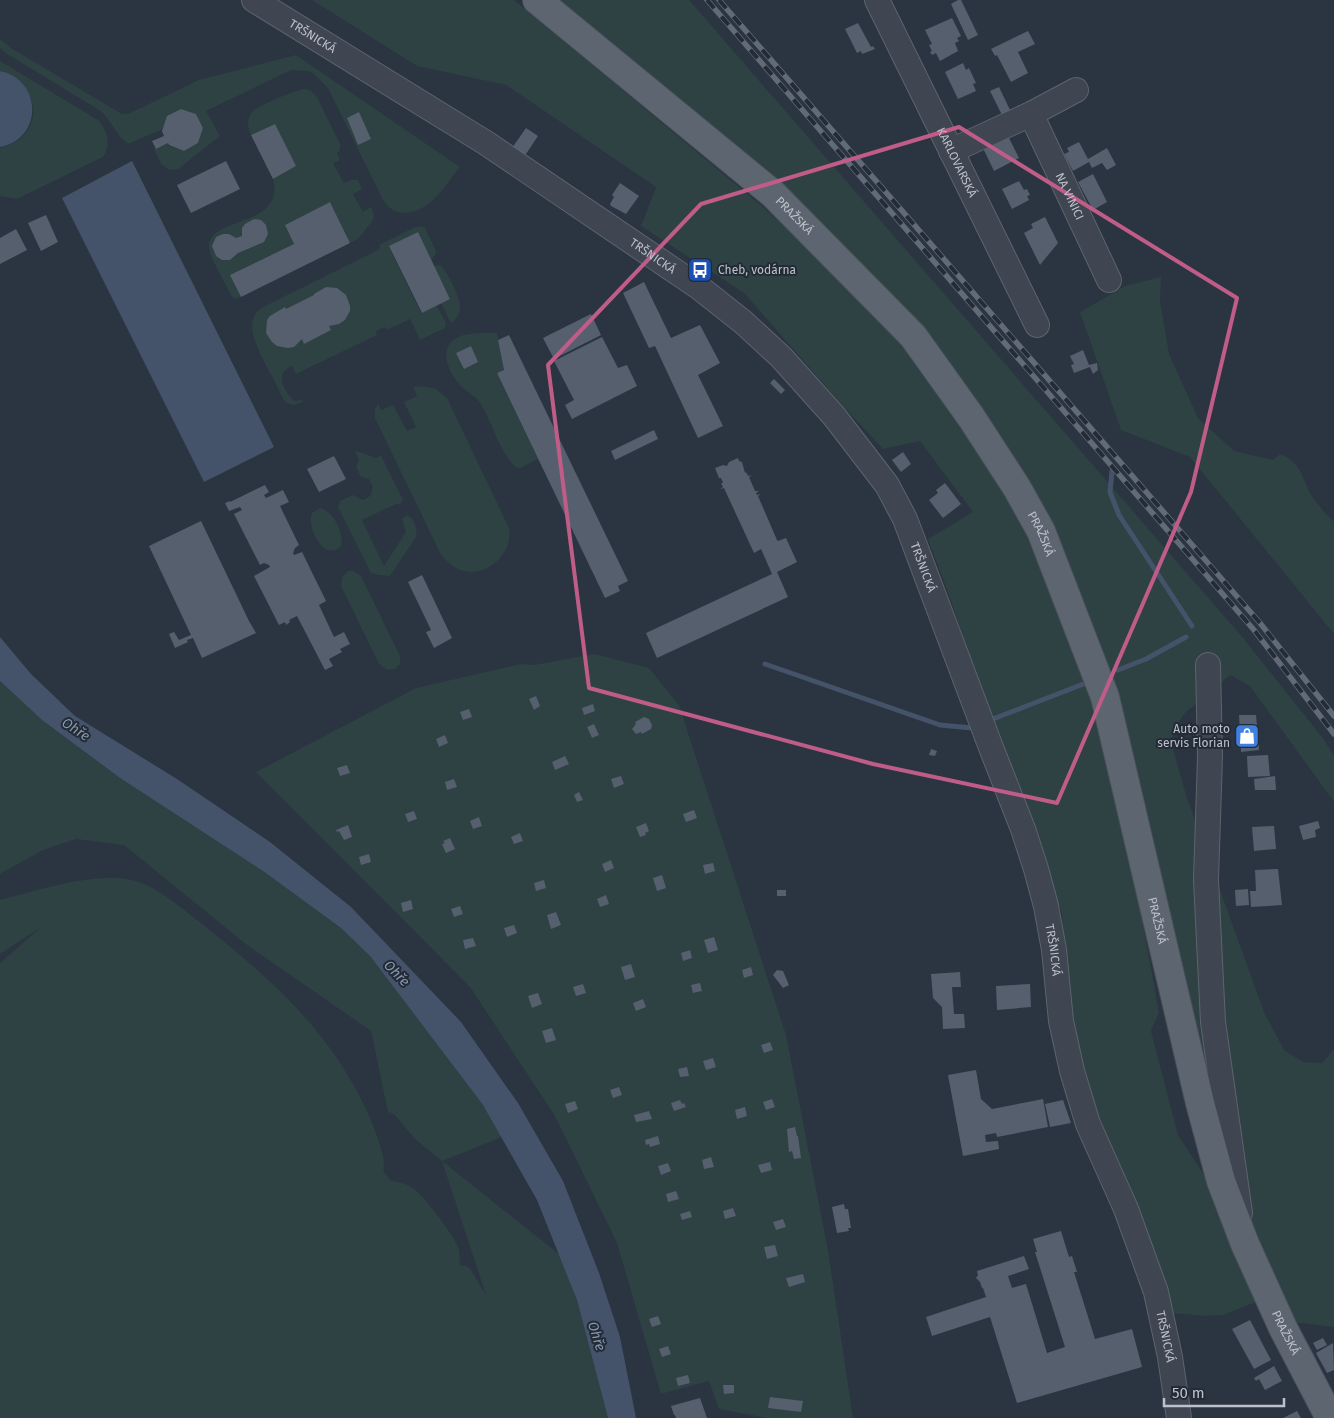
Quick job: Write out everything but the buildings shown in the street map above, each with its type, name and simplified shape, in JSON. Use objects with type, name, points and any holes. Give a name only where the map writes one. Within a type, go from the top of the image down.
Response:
[{"type":"main road","name":"PRAŽSKÁ","points":[[537,0],[773,194],[913,336],[971,416],[1042,531],[1105,697],[1200,1103],[1221,1181],[1245,1244],[1283,1328],[1330,1418]]},
{"type":"street","name":"TRŠNICKÁ","points":[[254,0],[486,143],[700,288],[743,322],[781,357],[834,416],[887,485],[911,534],[1023,829],[1036,869],[1046,906],[1054,950],[1062,1021],[1072,1071],[1088,1124],[1126,1208],[1156,1292],[1170,1356],[1179,1418]]},
{"type":"street","name":"KARLOVARSKÁ","points":[[877,0],[1037,325]]},
{"type":"street","points":[[952,151],[1031,114],[1076,90]]},
{"type":"street","name":"NA VINICI","points":[[1031,114],[1108,280]]},
{"type":"street","name":"PRAŽSKÁ","points":[[1208,665],[1210,756],[1206,880],[1213,1022],[1245,1244]]},
{"type":"highlighted area","points":[[959,127],[1237,298],[1191,492],[1057,803],[873,764],[589,688],[548,365],[701,204]]},
{"type":"shaded area","points":[[312,0],[514,0],[763,207],[829,268],[904,344],[961,423],[1007,494],[1031,537],[1077,657],[1091,701],[1137,892],[1159,1012],[1151,1031],[1178,1135],[1210,1184],[1258,1301],[1223,1315],[1204,1316],[1172,1313],[1087,1091],[1070,1024],[1062,913],[995,732],[928,539],[973,512],[920,441],[883,449],[744,293],[641,226],[656,187],[506,85],[417,66]]},
{"type":"shaded area","points":[[551,0],[689,0],[1244,639],[1322,737],[1334,755],[1334,802],[1250,686],[1230,675],[1185,713],[1178,723],[1171,742],[1187,798],[1264,1012],[1284,1050],[1303,1062],[1322,1063],[1334,1049],[1334,1327],[1293,1322],[1256,1239],[1211,1100],[1114,695],[981,410]]},
{"type":"shaded area","points":[[0,39],[11,48],[122,114],[128,114],[199,80],[296,55],[460,167],[440,193],[421,209],[407,213],[394,210],[383,200],[328,88],[314,74],[308,71],[291,70],[206,111],[220,136],[178,169],[169,170],[161,164],[154,149],[168,143],[169,146],[184,151],[198,143],[203,128],[196,114],[181,109],[163,129],[128,144],[121,138],[101,111],[7,54],[0,48]]},
{"type":"shaded area","points":[[0,61],[98,120],[106,132],[108,142],[103,157],[17,199],[0,196],[0,148],[14,143],[29,129],[33,109],[31,99],[26,90],[11,75],[0,71]]},
{"type":"shaded area","points":[[304,89],[310,90],[317,97],[340,144],[340,150],[337,153],[340,160],[333,163],[344,183],[358,180],[362,189],[353,194],[363,212],[371,207],[374,214],[373,219],[361,236],[350,243],[330,202],[285,225],[294,244],[231,275],[241,297],[235,299],[232,297],[210,252],[209,247],[212,237],[220,230],[258,214],[268,206],[274,195],[273,179],[296,166],[275,124],[251,135],[248,121],[252,112],[262,106],[285,95]]},
{"type":"shaded area","points":[[422,226],[425,228],[435,249],[436,254],[431,260],[418,232],[389,247],[421,313],[437,306],[446,323],[445,328],[420,340],[410,319],[387,330],[385,327],[376,331],[377,335],[296,374],[292,366],[283,373],[282,382],[287,392],[295,401],[302,400],[303,402],[293,405],[285,402],[261,356],[254,338],[252,329],[256,313],[263,307],[380,249],[379,245],[415,227]]},
{"type":"shaded area","points":[[439,265],[449,277],[459,301],[459,312],[452,323],[441,303],[450,298],[434,266]]},
{"type":"shaded area","points":[[1161,277],[1160,301],[1169,354],[1198,418],[1234,451],[1273,460],[1280,454],[1287,457],[1301,472],[1313,498],[1334,522],[1334,634],[1190,457],[1121,430],[1080,312],[1125,286]]},
{"type":"shaded area","points":[[497,333],[504,370],[497,373],[538,459],[520,468],[515,467],[504,453],[485,411],[474,396],[457,382],[449,367],[446,352],[454,339],[463,335]]},
{"type":"shaded area","points":[[422,386],[436,389],[447,398],[509,528],[507,546],[503,554],[497,561],[482,570],[473,572],[457,569],[441,555],[375,418],[375,410],[378,403],[381,410],[393,405],[407,431],[416,427],[404,402],[417,396],[413,387]]},
{"type":"shaded area","points":[[357,451],[376,458],[381,455],[403,500],[400,504],[396,504],[362,520],[384,566],[406,532],[402,519],[407,515],[409,516],[416,527],[416,537],[390,576],[371,573],[338,507],[340,501],[353,495],[363,500],[370,496],[373,487],[369,479],[361,477],[356,467],[359,459],[355,452]]},
{"type":"shaded area","points":[[320,508],[329,513],[340,529],[341,546],[335,550],[328,550],[323,547],[314,534],[311,519],[312,513]]},
{"type":"shaded area","points":[[348,571],[353,571],[361,576],[400,656],[400,664],[395,669],[387,670],[379,664],[341,586],[342,577]]},
{"type":"shaded area","points":[[595,654],[649,668],[679,705],[786,1035],[828,1250],[853,1418],[766,1418],[719,1409],[709,1381],[661,1394],[617,1243],[555,1116],[470,987],[256,772],[416,688],[521,664],[534,665]]},
{"type":"shaded area","points":[[0,681],[42,720],[120,778],[263,871],[341,928],[370,956],[483,1105],[502,1137],[442,1161],[416,1140],[394,1114],[388,1112],[371,1031],[247,945],[124,845],[76,839],[43,850],[0,874]]},
{"type":"shaded area","points":[[96,878],[126,879],[145,885],[164,895],[218,937],[279,990],[316,1030],[332,1051],[352,1082],[369,1116],[382,1152],[384,1172],[391,1181],[413,1188],[431,1207],[455,1241],[459,1250],[461,1266],[467,1266],[471,1270],[486,1295],[442,1161],[560,1255],[577,1300],[608,1418],[0,1418],[0,963],[40,928],[0,954],[0,900]]},
{"type":"water","points":[[0,71],[14,77],[24,86],[30,97],[32,109],[30,122],[24,133],[14,142],[0,147]]},
{"type":"water","points":[[132,161],[274,447],[204,482],[62,198]]},
{"type":"water","name":"Ohře","points":[[0,637],[31,674],[75,716],[177,779],[270,842],[351,907],[461,1022],[518,1103],[563,1181],[599,1273],[620,1337],[636,1418],[608,1418],[577,1300],[537,1200],[483,1105],[370,956],[341,928],[263,871],[120,778],[42,720],[0,681]]},
{"type":"waterway","points":[[1112,471],[1110,492],[1119,515],[1192,626]]},
{"type":"waterway","points":[[1118,670],[1146,659],[1186,637]]},
{"type":"waterway","points":[[765,664],[940,725],[972,728]]},
{"type":"waterway","points":[[993,719],[1086,683]]},
{"type":"railway","points":[[707,0],[1254,630],[1334,734]]},
{"type":"railway","points":[[719,0],[1260,623],[1334,716]]},
{"type":"place","name":"Cheb, vodárna","points":[[700,270]]},
{"type":"place","name":"Auto moto servis Florian","points":[[1247,736]]}]
